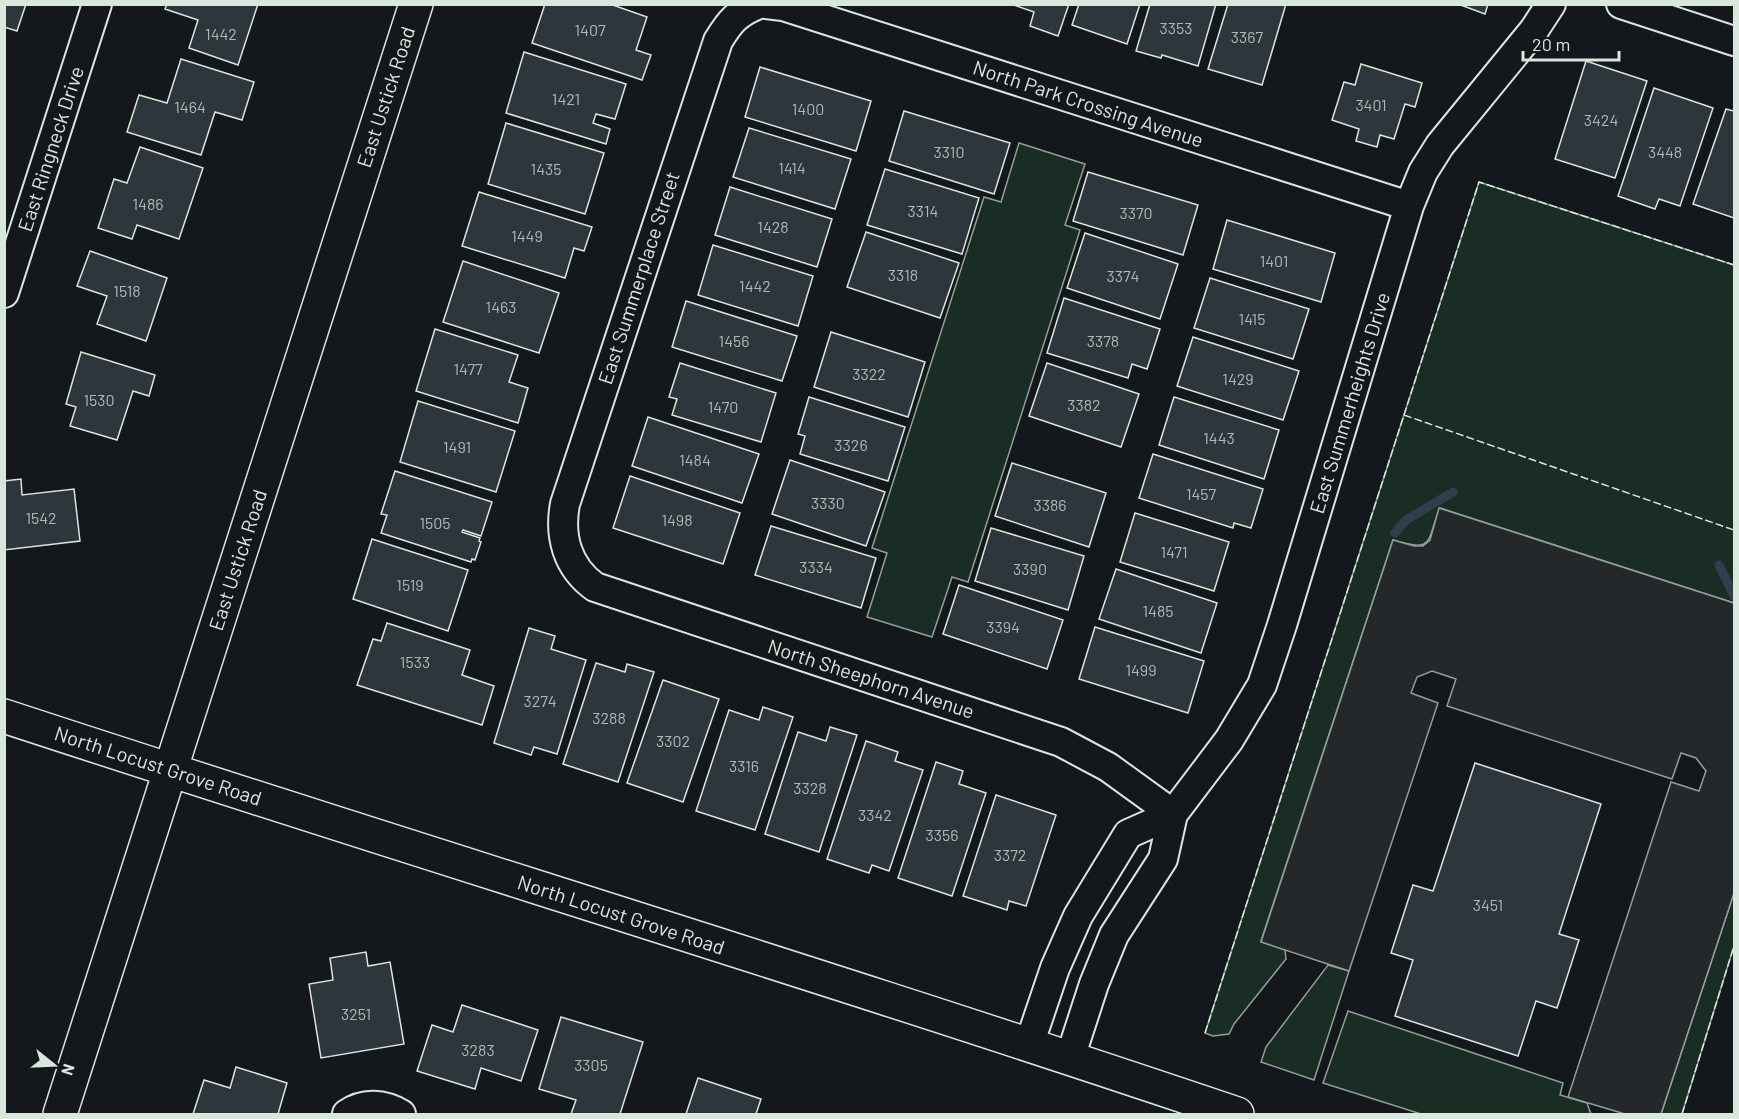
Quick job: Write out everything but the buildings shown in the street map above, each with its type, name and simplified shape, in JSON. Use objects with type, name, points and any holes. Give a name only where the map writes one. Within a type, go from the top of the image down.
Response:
[{"type":"main road","name":"East Ustick Road","points":[[60,1114],[416,4]]},
{"type":"main road","name":"North Locust Grove Road","points":[[4,716],[1070,1058],[1195,1108],[1237,1114]]},
{"type":"street","name":"East Ringneck Drive","points":[[4,293],[97,4]]},
{"type":"street","name":"East Summerheights Drive","points":[[1070,1058],[1094,984],[1114,934],[1164,859],[1173,814],[1229,740],[1262,685],[1409,206],[1423,172],[1440,145],[1534,30],[1551,4]]},
{"type":"street","points":[[1621,4],[1734,41]]},
{"type":"street","name":"North Park Crossing Avenue","points":[[756,7],[783,6],[1409,206]]},
{"type":"street","name":"East Summerplace Street","points":[[568,554],[562,519],[579,458],[718,41],[728,24],[756,7]]},
{"type":"street","name":"North Sheephorn Avenue","points":[[568,554],[576,570],[595,587],[1061,742],[1108,767],[1173,814]]},
{"type":"street","name":"East Summerheights Drive","points":[[1029,1045],[1055,968],[1078,916],[1128,834],[1173,814]]},
{"type":"street","points":[[347,1114],[371,1105],[390,1108],[401,1114]]},
{"type":"green space","points":[[1019,143],[1085,164],[1065,225],[1080,230],[968,582],[952,577],[932,637],[867,617],[887,553],[872,548],[984,197],[1001,202]]},
{"type":"green space","points":[[1479,182],[1734,265],[1734,603],[1440,508],[1430,536],[1423,545],[1393,540],[1261,941],[1285,950],[1286,959],[1234,1024],[1229,1034],[1213,1036],[1205,1033]]},
{"type":"green space","points":[[1734,893],[1734,946],[1682,1114],[1661,1114]]},
{"type":"green space","points":[[1328,965],[1349,971],[1314,1080],[1261,1062],[1266,1047]]},
{"type":"green space","points":[[1348,1011],[1563,1083],[1560,1095],[1587,1103],[1591,1114],[1421,1114],[1323,1083]]},
{"type":"shaded area","points":[[1439,508],[1734,603],[1734,893],[1661,1114],[1625,1114],[1568,1097],[1671,782],[1699,791],[1706,771],[1696,758],[1681,753],[1672,779],[1447,706],[1456,679],[1432,671],[1417,677],[1411,693],[1438,703],[1349,971],[1261,942],[1393,540],[1423,546],[1430,540]]},
{"type":"waterway","points":[[1395,533],[1406,520],[1453,492]]},
{"type":"waterway","points":[[1719,565],[1734,596]]},
{"type":"fence","points":[[1205,1033],[1479,182],[1734,265]]},
{"type":"fence","points":[[1404,415],[1734,530]]},
{"type":"fence","points":[[1682,1114],[1734,946]]}]
